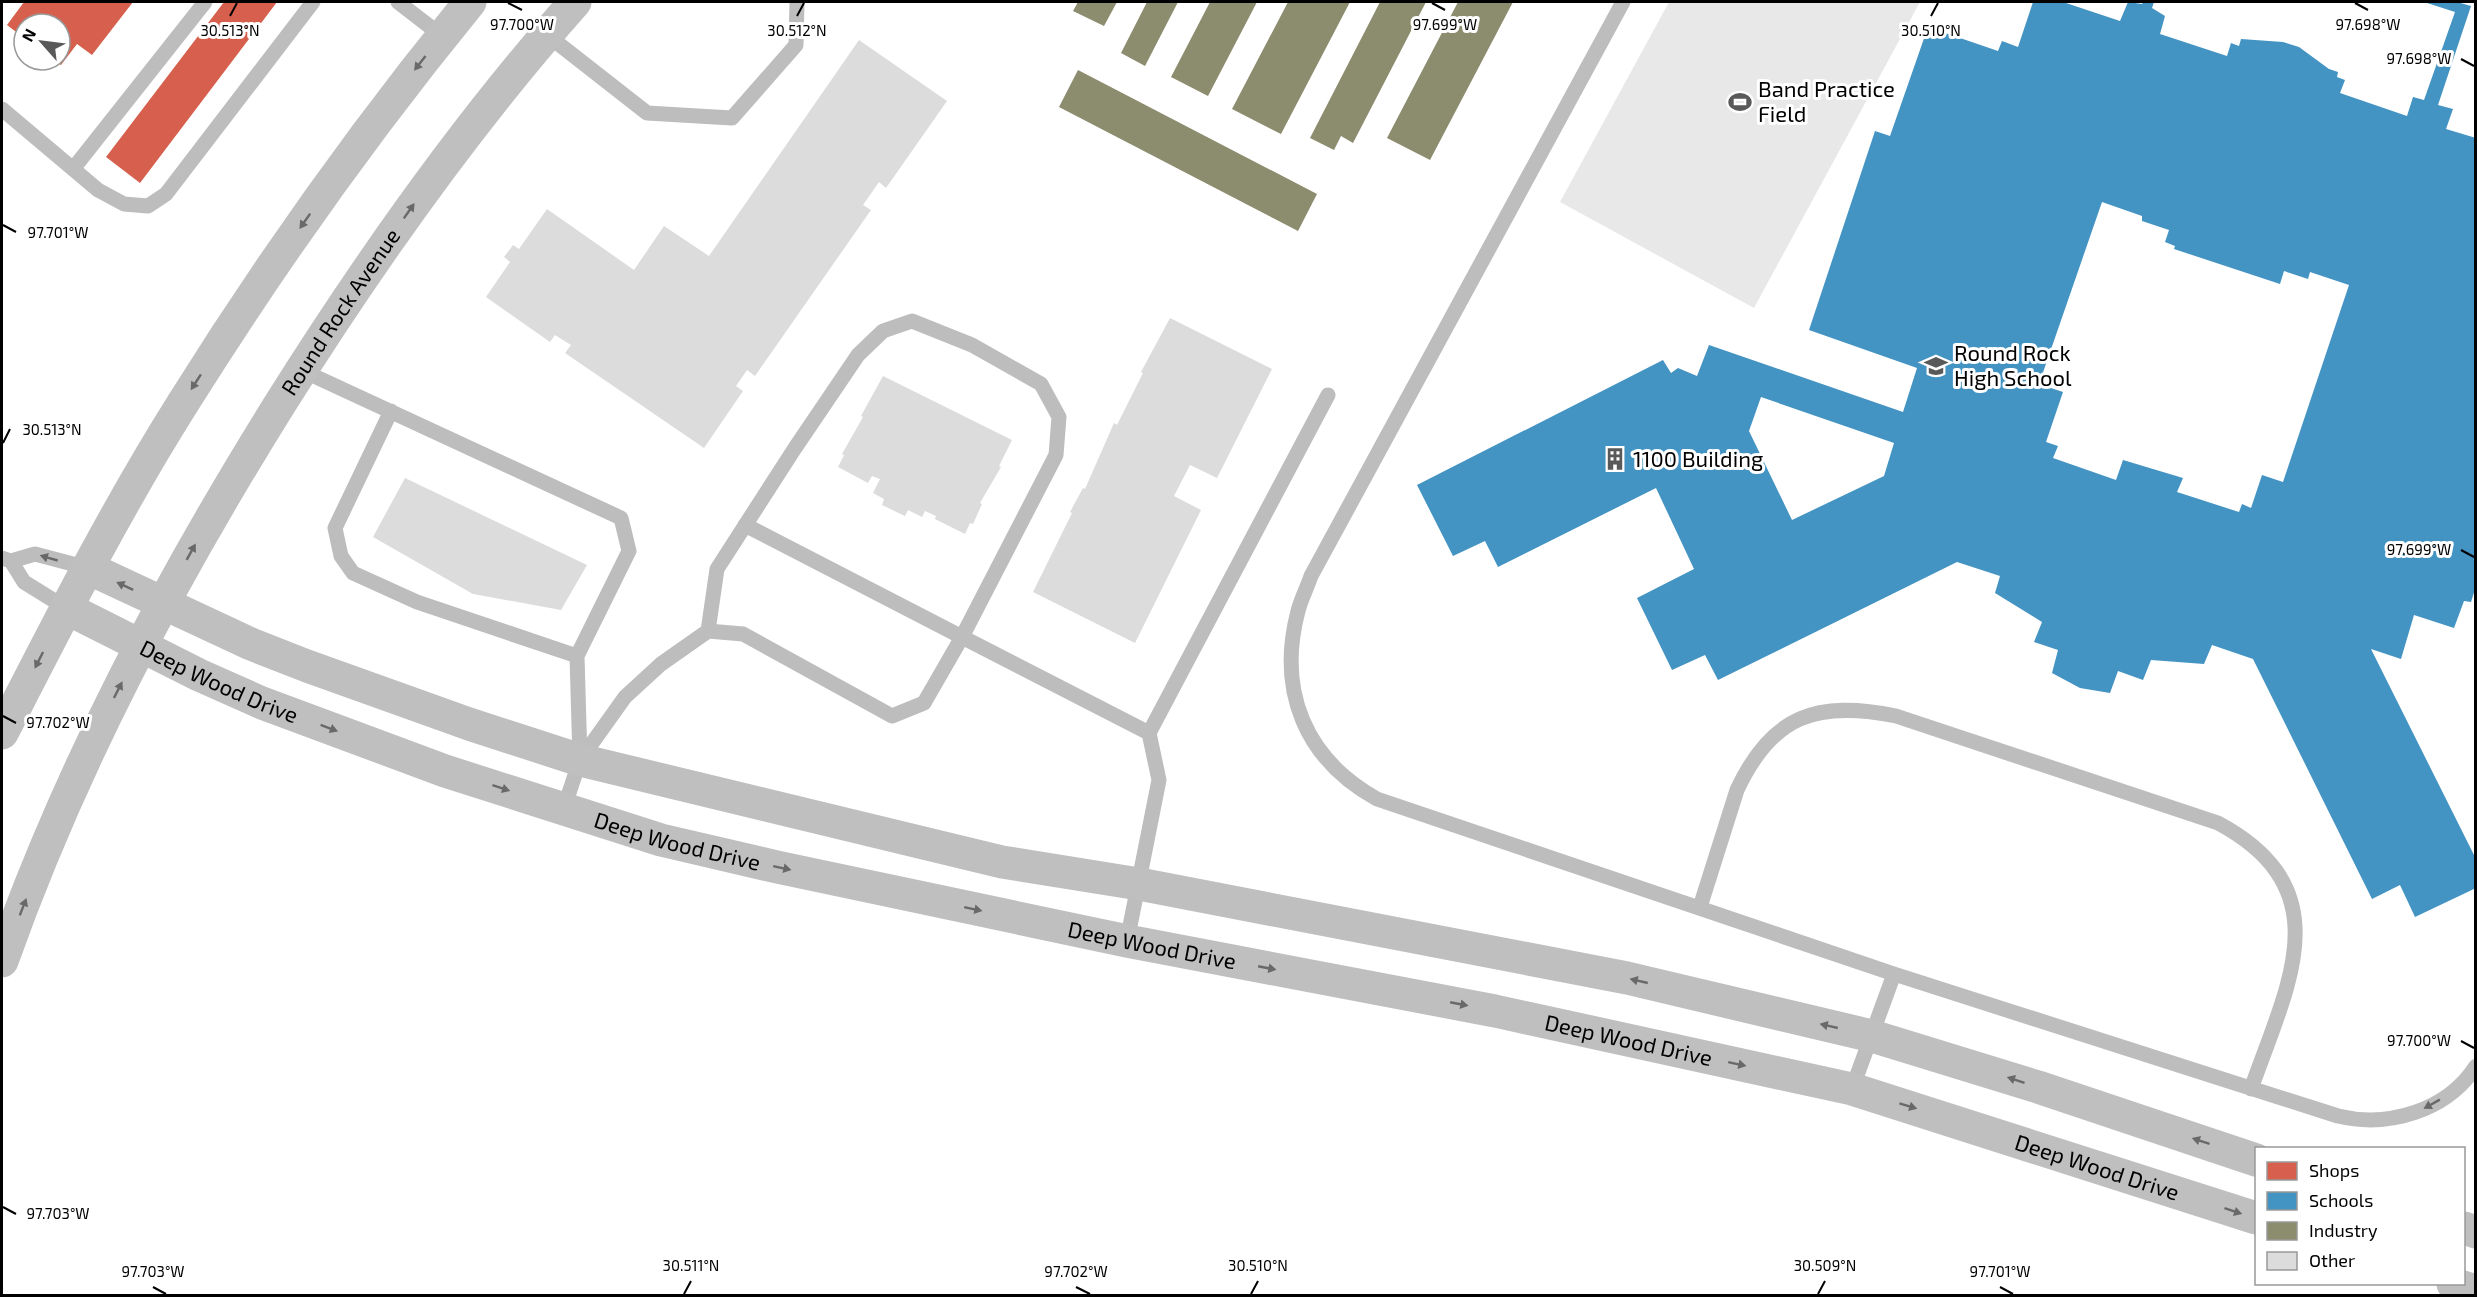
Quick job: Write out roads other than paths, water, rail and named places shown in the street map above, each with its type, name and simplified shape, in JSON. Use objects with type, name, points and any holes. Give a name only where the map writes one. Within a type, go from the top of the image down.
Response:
[{"type":"street","points":[[2,733],[66,608],[182,404],[353,153],[470,2]]},
{"type":"street","name":"Round Rock Avenue","points":[[2,961],[72,786],[140,646],[217,505],[369,268],[440,167],[546,34],[575,2]]},
{"type":"street","name":"Deep Wood Drive","points":[[88,568],[251,644],[307,666],[468,724],[579,760],[1002,862],[1138,885],[1627,978],[1872,1036],[2017,1080],[2255,1160]]},
{"type":"street","name":"Deep Wood Drive","points":[[66,608],[140,646],[262,703],[445,771],[661,840],[1128,942],[1495,1011],[1852,1089],[2255,1218]]},
{"type":"street","points":[[2456,1285],[2475,1291]]},
{"type":"lane","points":[[73,169],[205,2]]},
{"type":"lane","points":[[2,109],[98,190],[124,204],[148,206],[166,194],[313,2]]},
{"type":"lane","points":[[398,2],[442,36]]},
{"type":"lane","points":[[546,34],[647,113],[732,118],[796,45],[797,2]]},
{"type":"lane","points":[[1623,2],[1311,576],[1298,609],[1292,640],[1291,671],[1294,697],[1313,740],[1326,760],[1358,788],[1377,799],[1894,974],[2338,1116],[2374,1121],[2418,1112],[2457,1088],[2475,1066]]},
{"type":"lane","points":[[579,760],[625,697],[661,664],[708,631],[743,634],[892,716],[924,703],[962,638],[1056,456],[1059,417],[1041,384],[972,345],[912,321],[883,331],[858,355],[717,569],[708,631]]},
{"type":"lane","points":[[302,370],[621,518],[630,552],[577,656],[579,760],[564,808]]},
{"type":"lane","points":[[1128,942],[1159,780],[1149,733],[1328,395]]},
{"type":"lane","points":[[391,411],[335,528],[341,556],[353,573],[417,602],[577,656]]},
{"type":"lane","points":[[745,525],[1149,733]]},
{"type":"lane","points":[[66,608],[24,582],[6,560],[35,554],[88,568]]},
{"type":"lane","points":[[1700,907],[1737,789],[1767,740],[1793,722],[1812,715],[1848,710],[1896,716],[2218,823],[2253,844],[2268,859],[2290,897],[2295,915],[2295,954],[2252,1089]]},
{"type":"lane","points":[[1852,1089],[1894,974]]},
{"type":"place","name":"Band Practice Field","points":[[1740,102]]},
{"type":"place","name":"Round Rock High School","points":[[1936,366]]},
{"type":"place","name":"1100 Building","points":[[1615,459]]}]
